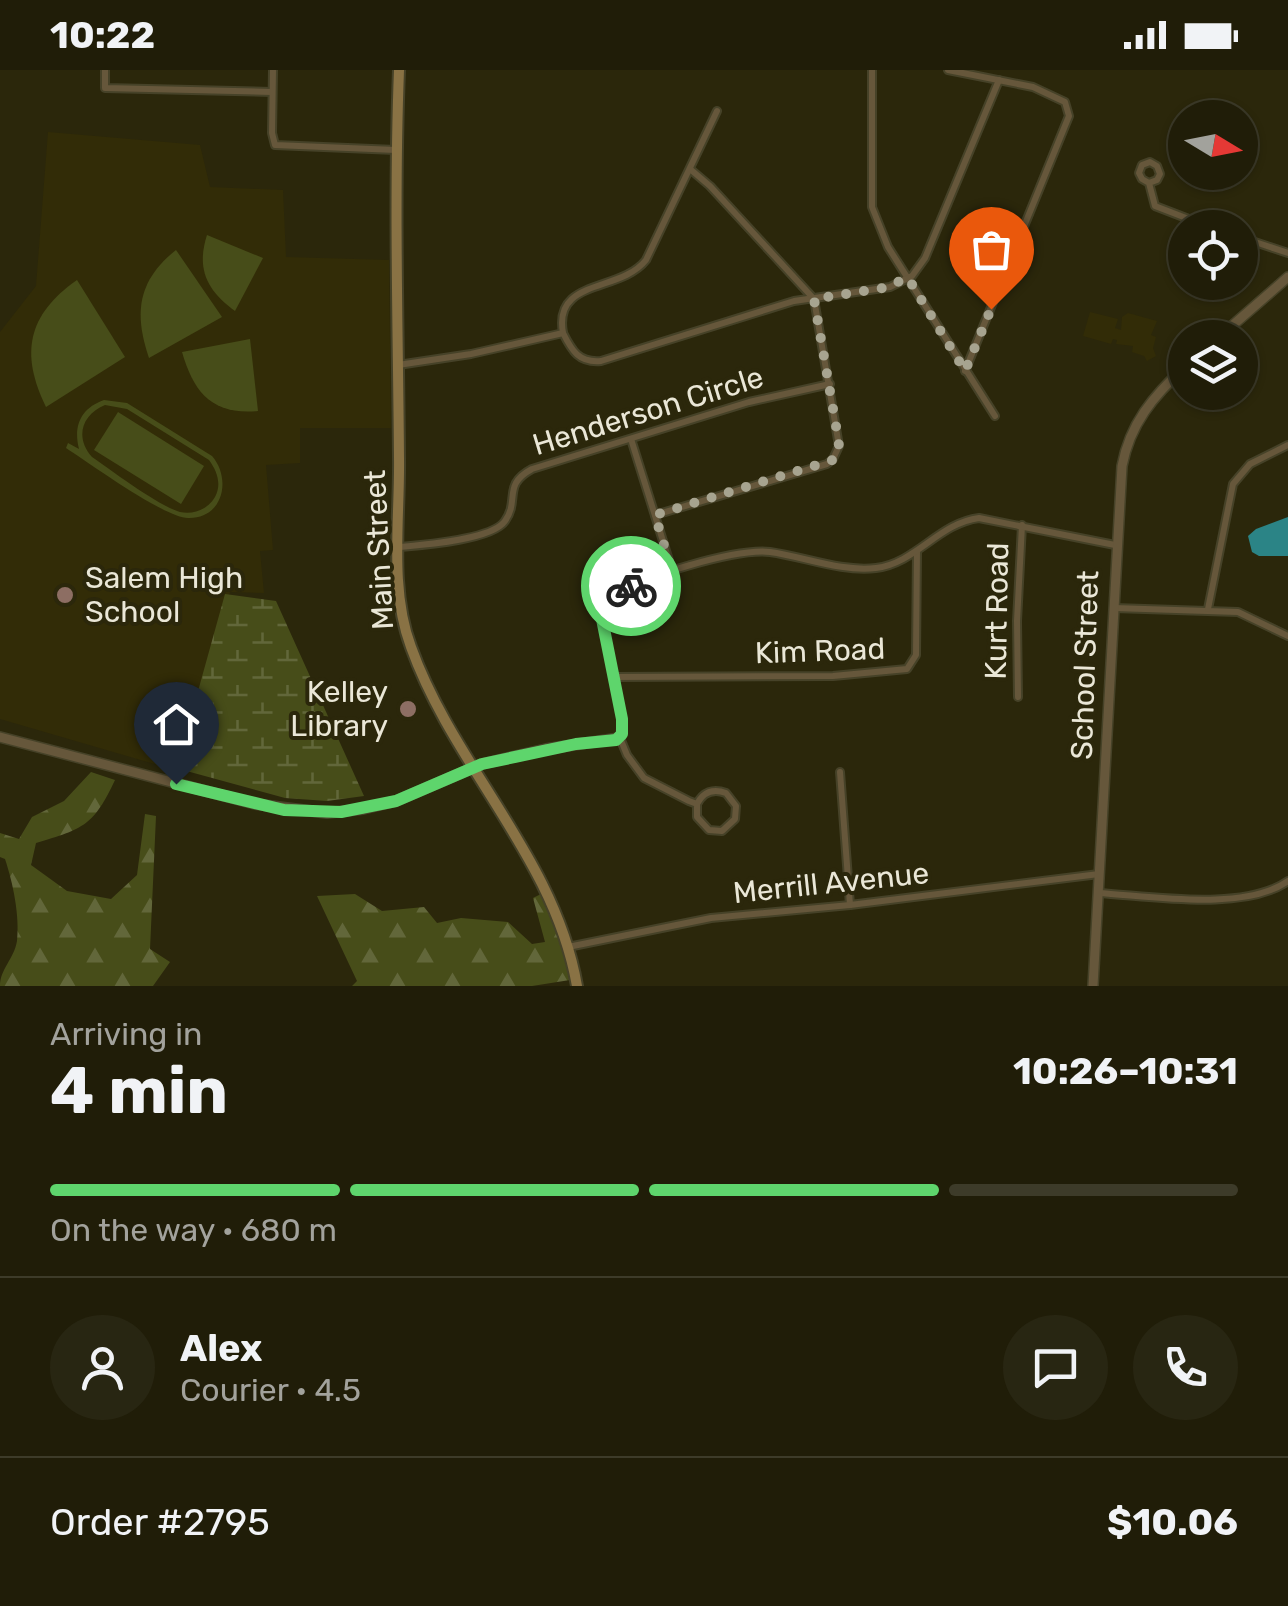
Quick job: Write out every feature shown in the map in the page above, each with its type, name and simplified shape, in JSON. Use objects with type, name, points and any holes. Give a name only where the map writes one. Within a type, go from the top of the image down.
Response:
[{"type":"main road","name":"Main Street","points":[[399,70],[396,150],[402,612],[410,646],[427,686],[538,872],[568,947],[577,986]]},
{"type":"street","points":[[105,70],[105,88],[272,92]]},
{"type":"street","points":[[273,70],[272,136],[276,146],[396,150]]},
{"type":"street","points":[[872,70],[872,207],[888,248],[996,416]]},
{"type":"street","points":[[948,70],[1053,93],[1065,102],[1069,116],[965,371]]},
{"type":"street","points":[[717,112],[643,264],[627,277],[585,290],[568,300],[562,312],[563,333],[578,356],[594,362],[794,301],[883,288],[908,278],[918,270],[928,251],[999,80]]},
{"type":"street","points":[[655,515],[833,460],[839,446],[814,299],[690,169]]},
{"type":"street","points":[[1149,183],[1151,200],[1157,208],[1168,212]]},
{"type":"street","points":[[1258,243],[1288,253]]},
{"type":"street","points":[[1239,320],[1288,277]]},
{"type":"street","points":[[398,365],[471,354],[563,333]]},
{"type":"street","name":"School Street","points":[[1093,986],[1122,466],[1132,431],[1153,398],[1168,383]]},
{"type":"street","name":"Henderson Circle","points":[[399,547],[456,540],[498,528],[508,517],[512,488],[520,476],[749,402],[830,384]]},
{"type":"street","points":[[631,439],[672,572]]},
{"type":"street","points":[[1208,609],[1233,484],[1250,464],[1288,445]]},
{"type":"street","points":[[697,804],[644,778],[630,762],[620,738],[622,719],[602,624],[604,600],[614,592],[748,551],[863,568],[892,564],[971,519],[1022,525],[1115,545]]},
{"type":"street","name":"Kurt Road","points":[[1018,697],[1022,525]]},
{"type":"street","name":"Kim Road","points":[[614,677],[833,676],[907,669],[916,655],[917,552]]},
{"type":"street","points":[[1113,608],[1208,609],[1246,614],[1288,636]]},
{"type":"street","points":[[0,738],[255,804],[305,812],[341,812],[396,801],[473,768],[546,749],[620,738]]},
{"type":"street","points":[[840,772],[850,906]]},
{"type":"street","points":[[709,792],[726,792],[735,802],[735,819],[722,830],[709,830],[697,818],[697,804],[709,792]]},
{"type":"street","name":"Merrill Avenue","points":[[568,947],[710,918],[850,906],[1100,874]]},
{"type":"street","points":[[1098,893],[1244,899],[1272,892],[1288,881]]},
{"type":"shaded area","points":[[48,132],[200,145],[210,187],[283,190],[286,257],[389,260],[391,428],[300,428],[300,463],[266,465],[273,550],[260,551],[264,593],[230,592],[182,772],[0,719],[0,332],[36,286]]},
{"type":"shaded area","points":[[1090,312],[1118,319],[1115,328],[1121,330],[1122,317],[1128,313],[1157,321],[1151,335],[1156,337],[1156,356],[1147,361],[1132,352],[1133,346],[1083,336]]},
{"type":"green space","points":[[207,235],[263,258],[235,311],[206,278],[203,258]]},
{"type":"green space","points":[[176,250],[222,317],[149,358],[141,327],[142,299],[153,274]]},
{"type":"green space","points":[[77,280],[125,357],[46,407],[33,370],[33,337],[47,307]]},
{"type":"green space","points":[[250,339],[258,411],[217,405],[199,390],[182,352]]},
{"type":"green space","points":[[104,400],[127,403],[212,456],[222,476],[222,486],[221,496],[209,512],[200,517],[177,516],[145,500],[66,448],[68,443],[79,449],[77,433],[84,413]],"holes":[[[105,405],[127,409],[209,460],[218,482],[209,505],[190,513],[180,512],[92,457],[82,435],[90,415]]]},
{"type":"green space","points":[[118,412],[204,466],[181,504],[94,450]]},
{"type":"green space","points":[[225,594],[276,601],[364,796],[327,801],[285,798],[161,764],[168,719],[190,720]]},
{"type":"green space","points":[[91,772],[115,780],[101,807],[77,829],[36,843],[31,865],[67,891],[111,899],[137,875],[145,814],[156,816],[150,949],[170,962],[153,986],[0,986],[18,931],[11,878],[5,859],[0,857],[0,833],[19,839],[32,817],[64,801]]},
{"type":"green space","points":[[355,894],[382,911],[424,907],[437,923],[461,918],[508,922],[532,944],[545,942],[533,898],[541,894],[563,948],[570,980],[532,986],[352,986],[357,981],[317,896]]},
{"type":"water","points":[[1288,517],[1288,556],[1259,556],[1252,552],[1248,536]]},
{"type":"way so far","points":[[631,586],[672,572],[655,515],[833,460],[839,446],[814,299],[883,288],[908,278],[965,371],[991,309]]},
{"type":"place","name":"Salem High School","points":[[65,595]]},
{"type":"place","name":"Kelley Library","points":[[408,709]]},
{"type":"route","points":[[176,784],[284,810],[363,810],[431,788],[482,764],[546,749],[616,740],[622,734],[622,719],[601,614],[608,596],[631,586]]}]
